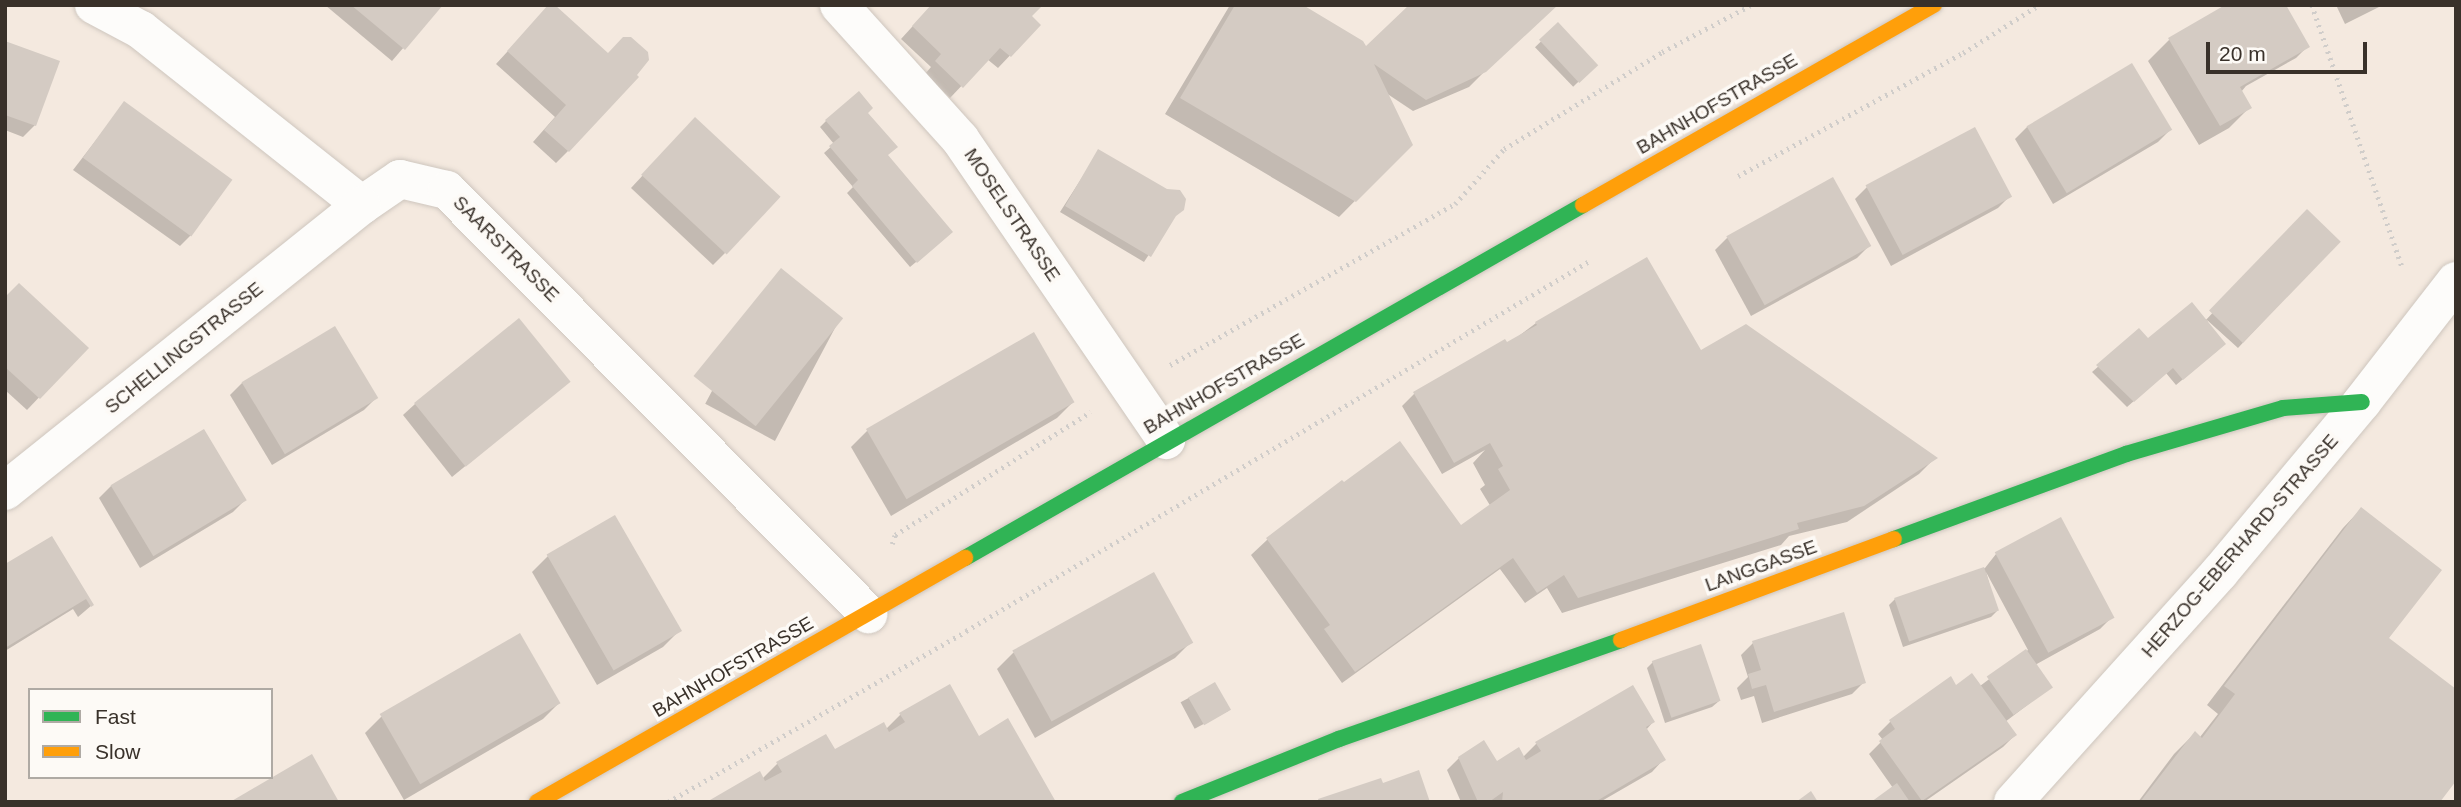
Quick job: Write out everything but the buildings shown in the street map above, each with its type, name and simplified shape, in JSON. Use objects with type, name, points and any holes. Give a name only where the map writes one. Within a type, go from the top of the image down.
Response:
[{"type":"street","points":[[94,5],[141,30],[362,205]]},
{"type":"street","name":"MOSELSTRASSE","points":[[839,5],[960,139],[1166,440]]},
{"type":"street","name":"BAHNHOFSTRASSE","points":[[537,802],[868,614],[1166,440],[1934,5]]},
{"type":"street","name":"SAARSTRASSE","points":[[362,205],[400,179],[447,190],[868,614]]},
{"type":"street","name":"SCHELLINGSTRASSE","points":[[5,491],[362,205]]},
{"type":"street","name":"HERZOG-EBERHARD-STRASSE","points":[[2013,802],[2220,572],[2362,402],[2456,281]]},
{"type":"street","name":"LANGGASSE","points":[[1182,802],[1339,739],[1541,669],[2126,454],[2283,408],[2362,402]]},
{"type":"path","points":[[891,546],[895,535],[1130,387],[1455,204],[1504,149],[1662,52],[1751,5]]},
{"type":"path","points":[[1736,177],[1963,53],[2039,5]]},
{"type":"path","points":[[2312,5],[2421,324]]},
{"type":"path","points":[[668,802],[966,631],[1595,258]]},
{"type":"traffic: fast","points":[[965,558],[1583,205]]},
{"type":"traffic: fast","points":[[1894,539],[2126,454],[2283,408],[2362,402]]},
{"type":"traffic: fast","points":[[1182,802],[1339,739],[1621,640]]},
{"type":"traffic: slow","points":[[1583,205],[1934,5]]},
{"type":"traffic: slow","points":[[1621,640],[1894,539]]},
{"type":"traffic: slow","points":[[537,802],[965,558]]}]
